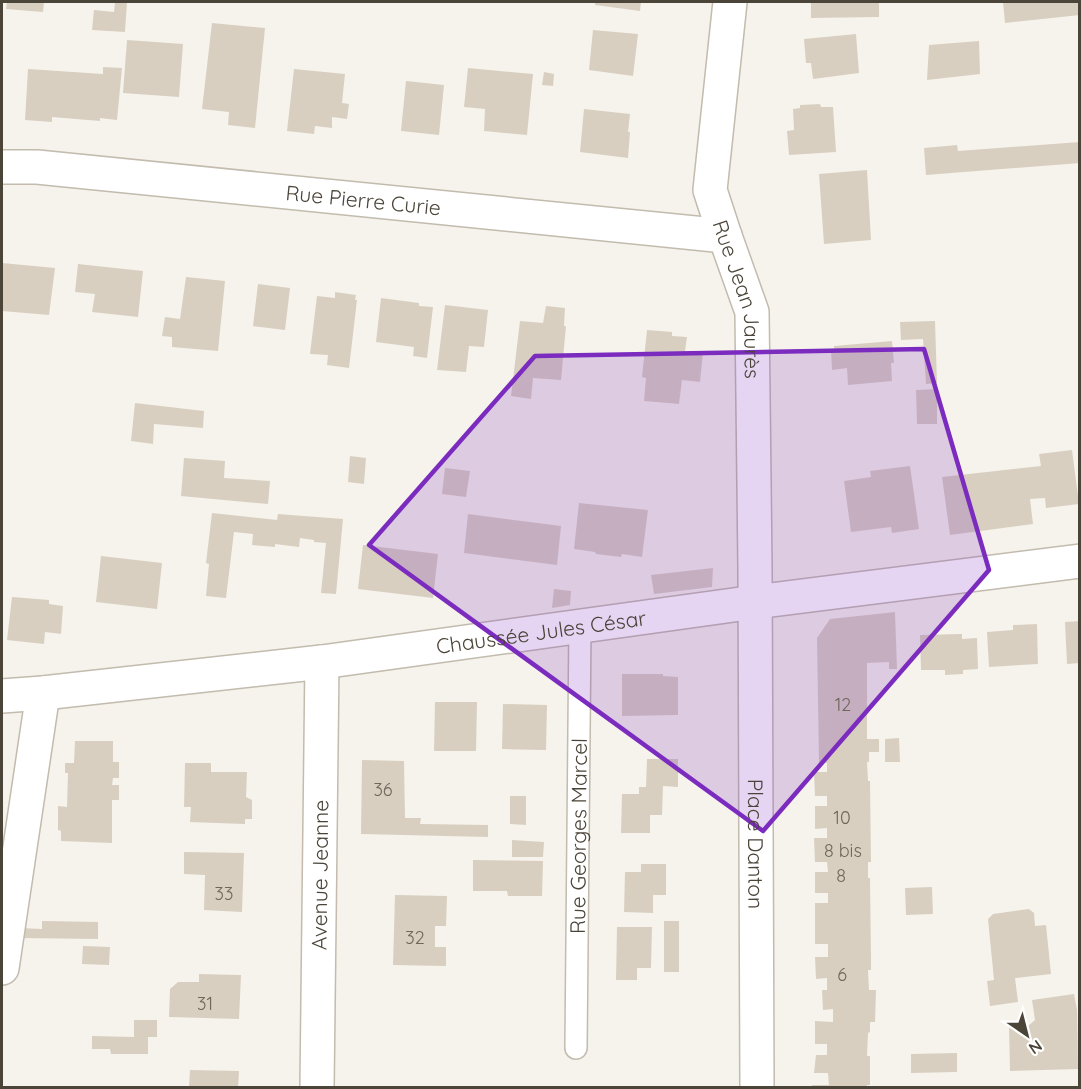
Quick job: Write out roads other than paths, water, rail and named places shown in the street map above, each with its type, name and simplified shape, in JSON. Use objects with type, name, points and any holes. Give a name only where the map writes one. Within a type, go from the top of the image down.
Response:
[{"type":"street","name":"Rue Jean Jaurès","points":[[730,2],[710,189],[752,312],[755,602]]},
{"type":"street","name":"Rue Pierre Curie","points":[[2,167],[37,167],[725,236]]},
{"type":"street","name":"Chaussée Jules César","points":[[2,696],[322,662],[580,625],[1080,561]]},
{"type":"street","name":"Place Danton","points":[[755,602],[758,1088]]},
{"type":"street","name":"Avenue Jeanne","points":[[317,1088],[322,662]]},
{"type":"street","points":[[2,968],[43,693]]},
{"type":"lane","name":"Rue Georges Marcel","points":[[576,1048],[580,625]]}]
